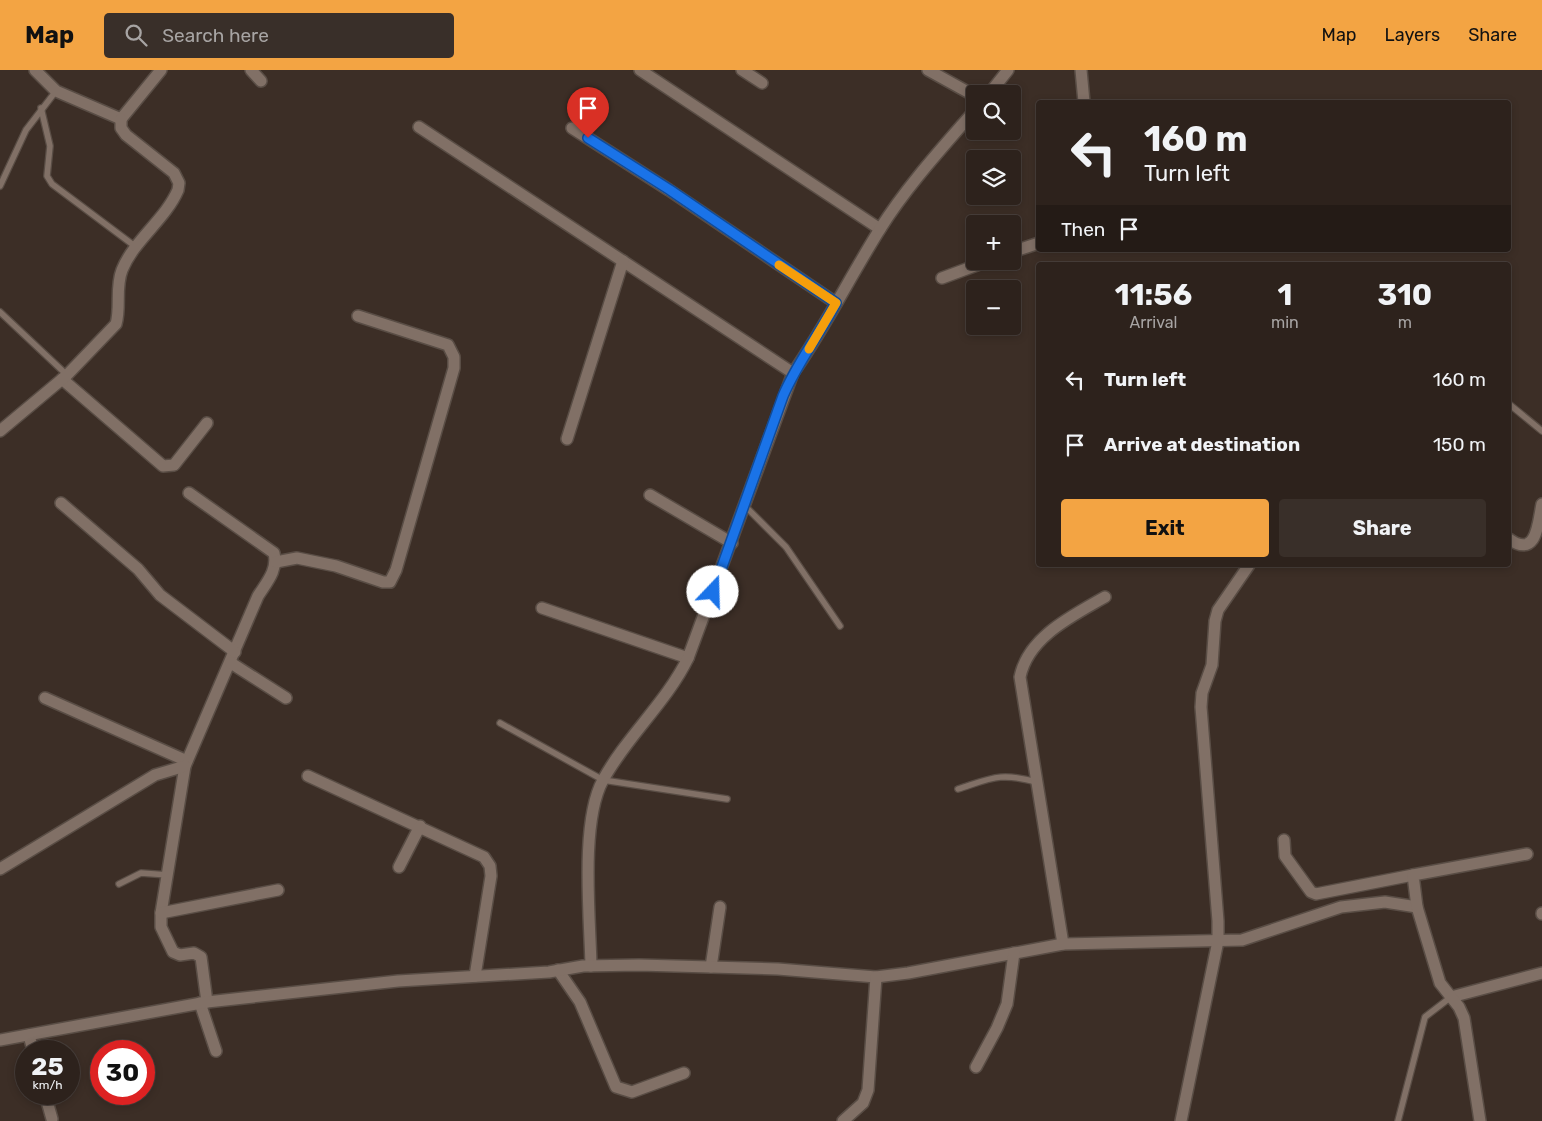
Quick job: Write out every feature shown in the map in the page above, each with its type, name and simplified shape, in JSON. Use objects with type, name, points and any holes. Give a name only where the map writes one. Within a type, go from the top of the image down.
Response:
[{"type":"street","points":[[35,70],[56,91],[121,119]]},
{"type":"street","points":[[0,431],[65,377],[116,324],[119,315],[118,282],[122,269],[136,246],[175,197],[179,183],[174,173],[121,128],[121,119],[161,70]]},
{"type":"street","points":[[251,70],[262,81]]},
{"type":"street","points":[[640,70],[880,229]]},
{"type":"street","points":[[742,70],[762,83]]},
{"type":"street","points":[[928,70],[966,91]]},
{"type":"street","points":[[996,85],[1008,70]]},
{"type":"street","points":[[1081,70],[1084,100]]},
{"type":"street","points":[[591,966],[590,837],[598,793],[603,780],[677,681],[688,658],[732,543],[793,373],[815,342],[880,229],[916,178],[966,120]]},
{"type":"street","points":[[419,127],[793,373]]},
{"type":"street","points":[[572,128],[670,190],[836,303]]},
{"type":"street","points":[[1021,249],[1036,244]]},
{"type":"street","points":[[567,439],[624,261]]},
{"type":"street","points":[[942,278],[966,269]]},
{"type":"street","points":[[276,562],[297,558],[336,566],[383,582],[390,582],[396,570],[454,368],[454,357],[448,345],[358,316]]},
{"type":"street","points":[[65,377],[163,466],[174,465],[207,423]]},
{"type":"street","points":[[189,494],[274,553],[276,562],[272,574],[258,596],[186,763],[161,913],[161,927],[173,952],[180,955],[194,953],[201,957],[204,1002],[216,1051]]},
{"type":"street","points":[[650,495],[732,543]]},
{"type":"street","points":[[61,503],[138,568],[160,595],[233,657],[286,698]]},
{"type":"street","points":[[1511,540],[1518,545],[1525,546],[1530,543],[1537,528],[1542,504]]},
{"type":"street","points":[[1181,1121],[1218,941],[1201,706],[1202,694],[1212,665],[1215,621],[1218,610],[1248,567]]},
{"type":"street","points":[[1063,944],[1020,677],[1022,665],[1028,654],[1054,628],[1105,596]]},
{"type":"street","points":[[542,608],[688,658]]},
{"type":"street","points":[[45,698],[186,763]]},
{"type":"street","points":[[0,869],[155,774],[186,763]]},
{"type":"street","points":[[308,776],[484,857],[490,866],[491,876],[475,976]]},
{"type":"street","points":[[399,866],[420,826]]},
{"type":"street","points":[[1284,840],[1284,856],[1311,892],[1316,894],[1527,854]]},
{"type":"street","points":[[1413,875],[1418,907],[1440,984],[1464,1018],[1480,1121]]},
{"type":"street","points":[[161,913],[278,890]]},
{"type":"street","points":[[0,1040],[65,1026],[204,1002],[398,981],[591,966],[778,969],[876,976],[1063,944],[1242,940],[1341,907],[1385,902],[1418,907]]},
{"type":"street","points":[[711,967],[720,907]]},
{"type":"street","points":[[976,1067],[998,1028],[1007,1004],[1014,953]]},
{"type":"street","points":[[558,970],[580,1002],[616,1087],[632,1092],[684,1073]]},
{"type":"street","points":[[1451,997],[1542,973]]},
{"type":"street","points":[[843,1121],[863,1103],[868,1090],[876,976]]},
{"type":"street","points":[[29,1035],[31,1040]]},
{"type":"street","points":[[49,1105],[52,1118]]},
{"type":"lane","points":[[0,186],[12,156],[41,108],[56,91]]},
{"type":"lane","points":[[41,108],[50,146],[47,176],[52,184],[136,246]]},
{"type":"lane","points":[[0,312],[33,340],[65,377]]},
{"type":"lane","points":[[1511,406],[1542,431]]},
{"type":"lane","points":[[745,506],[786,547],[840,626]]},
{"type":"lane","points":[[500,723],[603,780],[727,799]]},
{"type":"lane","points":[[958,789],[1000,776],[1013,776],[1037,782]]},
{"type":"lane","points":[[119,884],[141,873],[168,875]]},
{"type":"lane","points":[[1398,1121],[1425,1017],[1451,997]]},
{"type":"slow traffic","points":[[779,265],[836,303],[821,332],[809,349]]},
{"type":"route","points":[[588,138],[670,190],[836,303],[815,342],[793,373],[783,396],[713,592]]}]
